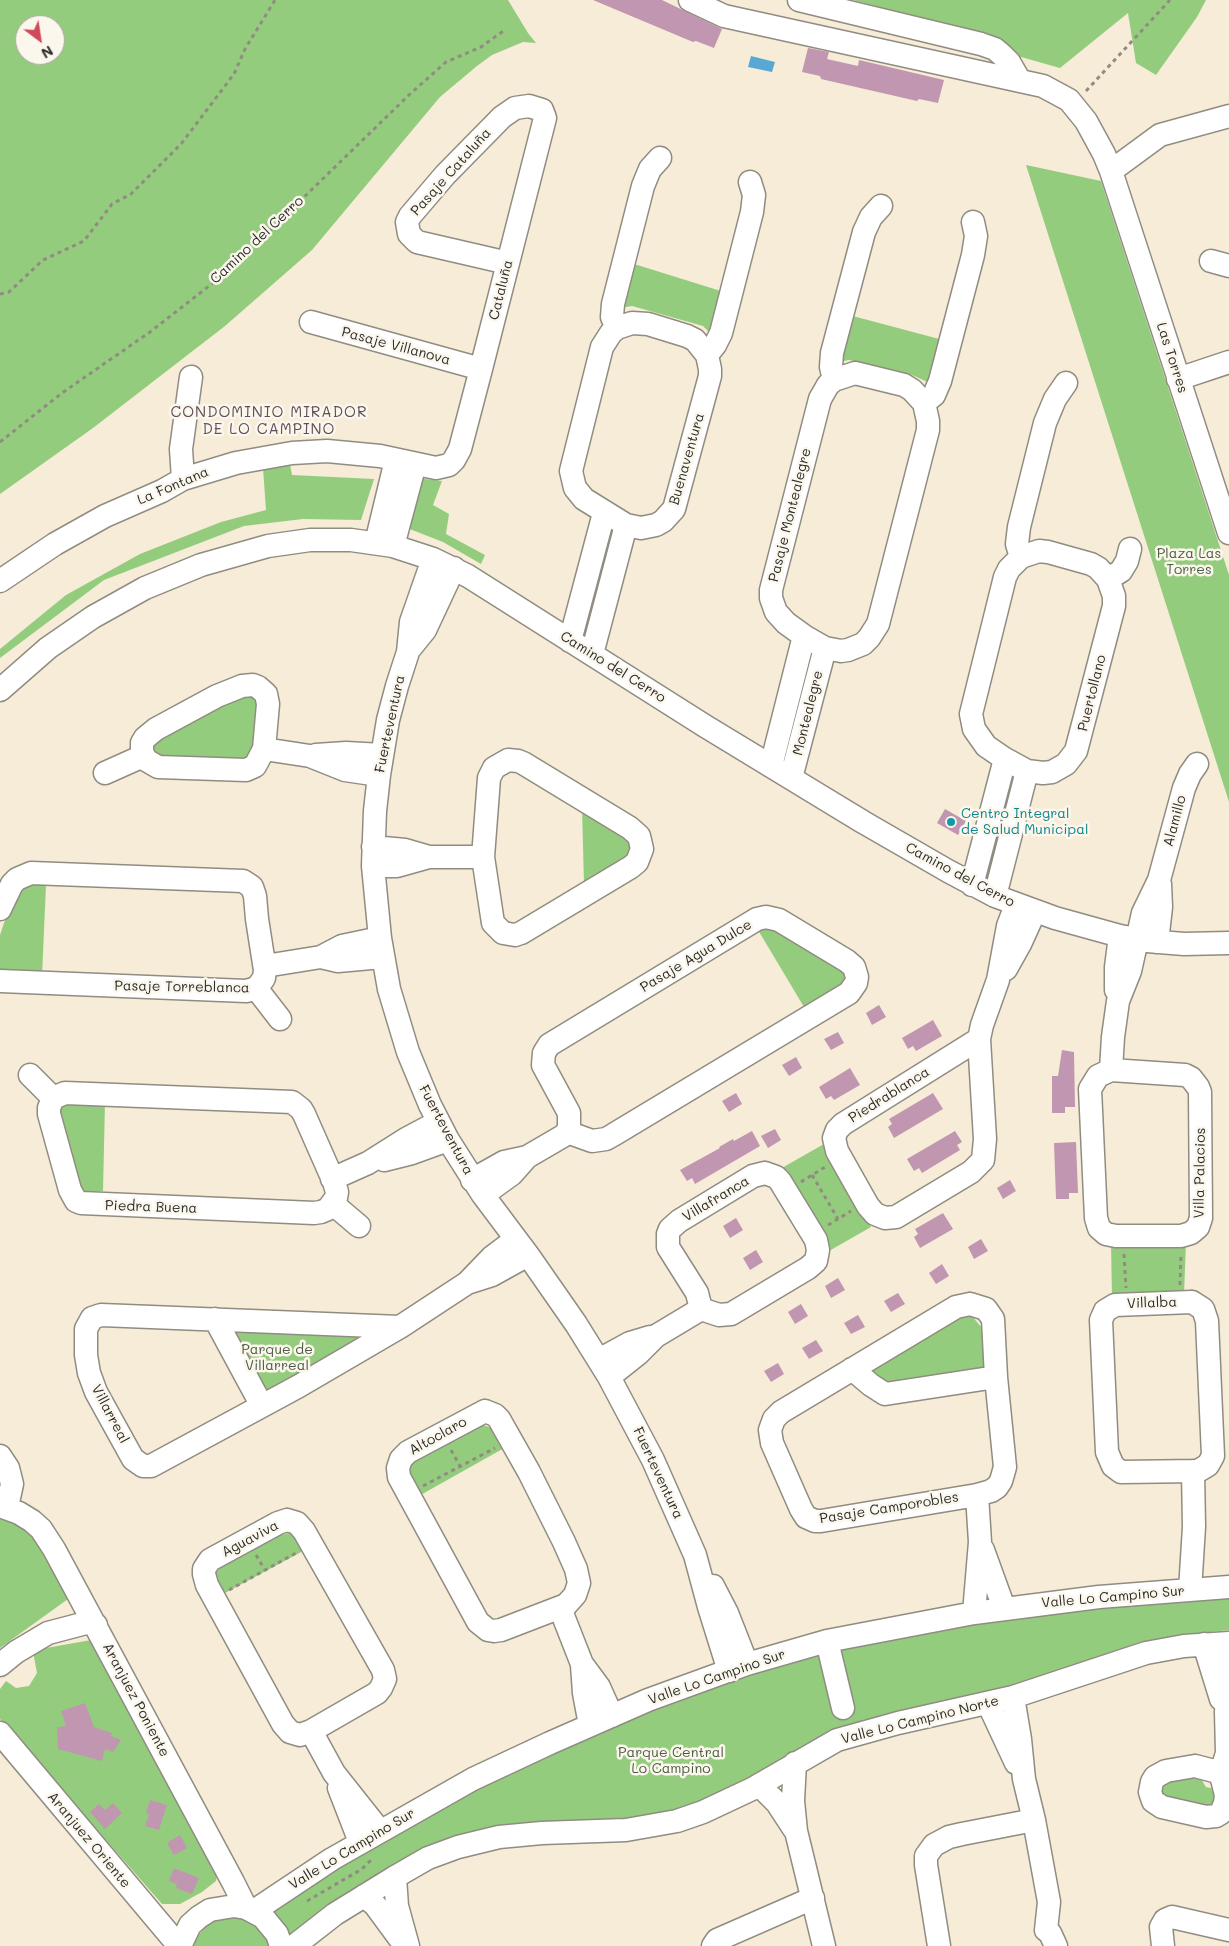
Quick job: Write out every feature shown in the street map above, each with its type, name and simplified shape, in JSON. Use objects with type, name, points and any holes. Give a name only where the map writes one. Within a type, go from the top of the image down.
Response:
[{"type":"street","name":"Las Torres","points":[[690,0],[724,16],[1043,86],[1070,100],[1086,121],[1104,154],[1113,177],[1229,533]]},
{"type":"street","points":[[799,0],[995,49],[1009,62],[1020,81]]},
{"type":"street","name":"Pasaje Cataluña","points":[[508,263],[417,242],[409,234],[407,222],[410,216],[445,176],[502,117],[520,106],[539,108],[544,113]]},
{"type":"street","name":"Cataluña","points":[[449,465],[460,450],[545,118],[544,113]]},
{"type":"street","points":[[1113,177],[1160,136],[1229,116]]},
{"type":"street","points":[[660,158],[650,169],[642,186],[613,304],[612,316],[617,328],[632,323],[648,324],[688,336],[695,340],[706,354],[716,345],[721,333],[752,212],[754,195],[750,182]]},
{"type":"street","points":[[881,206],[871,217],[864,232],[832,353],[831,367],[834,380],[848,374],[862,373],[904,385],[912,390],[924,403],[934,395],[940,381],[974,255],[976,236],[973,222]]},
{"type":"street","name":"Pasaje Villanova","points":[[311,322],[481,369]]},
{"type":"street","name":"Buenaventura","points":[[617,328],[602,347],[571,471],[572,480],[579,494],[604,513],[626,526],[641,528],[656,526],[669,516],[674,509],[710,376],[709,361],[706,354]]},
{"type":"street","points":[[1178,379],[1229,362]]},
{"type":"street","points":[[183,479],[181,449],[191,377]]},
{"type":"street","name":"Pasaje Montealegre","points":[[834,380],[828,385],[820,399],[771,590],[773,605],[780,618],[804,636],[825,648],[841,651],[855,648],[869,638],[878,624],[928,430],[927,412],[924,403]]},
{"type":"street","points":[[1066,383],[1050,410],[1043,432],[1018,536],[1017,544],[1021,557],[1029,553],[1048,552],[1091,564],[1098,568],[1108,579],[1121,571],[1127,561],[1130,549]]},
{"type":"street","name":"La Fontana","points":[[0,581],[30,559],[80,529],[119,509],[162,491],[183,479],[236,463],[292,453],[327,451],[357,452],[436,468],[449,465]]},
{"type":"street","points":[[385,545],[406,462]]},
{"type":"street","points":[[570,641],[604,513]]},
{"type":"street","points":[[592,654],[626,526]]},
{"type":"street","name":"Camino del Cerro","points":[[0,690],[48,648],[85,622],[127,597],[173,576],[231,556],[290,542],[330,539],[385,545],[433,559],[454,568],[771,766],[995,896],[1076,925],[1138,939],[1184,944],[1229,943]]},
{"type":"street","name":"Puertollano","points":[[1021,557],[1009,569],[1005,577],[971,714],[974,729],[981,741],[1005,759],[1027,771],[1035,773],[1052,772],[1066,764],[1076,751],[1114,606],[1112,587],[1108,579]]},
{"type":"street","name":"Fuerteventura","points":[[433,559],[411,622],[408,652],[397,686],[380,765],[373,856],[381,947],[389,989],[405,1044],[422,1087],[443,1131],[477,1188],[522,1247],[576,1324],[604,1368],[654,1460],[695,1555],[727,1613],[738,1668]]},
{"type":"street","name":"Fuerteventura","points":[[408,652],[425,630],[454,568]]},
{"type":"street","name":"Montealegre","points":[[771,766],[804,636]]},
{"type":"street","name":"Montealegre","points":[[791,778],[825,648]]},
{"type":"street","points":[[248,685],[258,687],[268,699],[264,749],[256,766],[246,770],[158,767],[149,763],[143,756],[142,748],[145,738],[161,726],[216,696],[248,685]]},
{"type":"street","points":[[264,749],[310,756],[330,753],[380,765]]},
{"type":"street","points":[[105,772],[143,756]]},
{"type":"street","points":[[972,884],[1005,759]]},
{"type":"street","points":[[508,760],[523,763],[630,828],[639,836],[642,849],[637,862],[631,867],[521,933],[515,934],[503,933],[493,923],[483,857],[490,778],[494,768],[508,760]]},
{"type":"street","name":"Alamillo","points":[[1138,939],[1143,913],[1160,880],[1184,788],[1197,764]]},
{"type":"street","points":[[995,896],[1027,771]]},
{"type":"street","points":[[373,856],[405,850],[429,857],[483,857]]},
{"type":"street","name":"Pasaje Torreblanca","points":[[0,909],[12,884],[17,879],[31,873],[244,881],[254,891],[265,966],[264,978],[256,988],[246,991],[0,981]]},
{"type":"street","name":"Piedrablanca","points":[[979,1039],[840,1126],[834,1138],[841,1157],[871,1210],[880,1217],[896,1217],[971,1172],[983,1160],[985,1147],[979,1039],[998,980],[1007,932],[1025,908]]},
{"type":"street","name":"Pasaje Agua Dulce","points":[[766,917],[779,920],[854,967],[857,977],[856,983],[849,993],[613,1135],[592,1140],[567,1132],[569,1127],[568,1113],[543,1065],[544,1053],[549,1045],[757,919],[766,917]]},
{"type":"street","points":[[1111,1070],[1118,1001],[1130,971],[1138,939]]},
{"type":"street","points":[[265,966],[321,957],[342,946],[381,947]]},
{"type":"street","points":[[256,988],[280,1020]]},
{"type":"street","name":"Villa Palacios","points":[[1111,1070],[1185,1075],[1191,1078],[1198,1087],[1200,1092],[1201,1218],[1196,1230],[1181,1236],[1124,1236],[1106,1234],[1099,1228],[1096,1218],[1090,1090],[1098,1076],[1111,1070]]},
{"type":"street","points":[[30,1075],[54,1098],[58,1094],[71,1093],[292,1102],[301,1108],[332,1179],[337,1192],[333,1204],[359,1226]]},
{"type":"street","name":"Piedra Buena","points":[[54,1098],[48,1108],[49,1114],[72,1196],[81,1203],[314,1213],[321,1212],[333,1204]]},
{"type":"street","points":[[332,1179],[368,1163],[406,1139],[443,1131]]},
{"type":"street","points":[[477,1188],[504,1162],[527,1157],[567,1132]]},
{"type":"street","name":"Villafranca","points":[[765,1173],[776,1177],[787,1191],[813,1234],[818,1245],[818,1256],[808,1268],[731,1314],[719,1315],[701,1309],[697,1293],[668,1247],[670,1229],[679,1221],[759,1174],[765,1173]]},
{"type":"street","name":"Villarreal","points":[[400,1327],[106,1314],[92,1318],[86,1329],[86,1355],[89,1373],[96,1392],[133,1459],[139,1464],[147,1466],[155,1464],[262,1406],[400,1327],[467,1283],[492,1257],[522,1247]]},
{"type":"street","name":"Villalba","points":[[1192,1302],[1198,1305],[1206,1314],[1214,1451],[1208,1465],[1202,1469],[1193,1471],[1126,1473],[1117,1470],[1110,1462],[1107,1452],[1100,1325],[1103,1315],[1110,1308],[1126,1304],[1192,1302]]},
{"type":"street","name":"Pasaje Camporobles","points":[[970,1304],[986,1309],[993,1319],[996,1376],[1005,1468],[997,1487],[991,1491],[976,1495],[821,1521],[816,1521],[806,1516],[801,1509],[772,1443],[770,1430],[781,1412],[852,1369],[956,1307],[970,1304]]},
{"type":"street","points":[[604,1368],[630,1343],[656,1336],[701,1309]]},
{"type":"street","points":[[215,1319],[262,1406]]},
{"type":"street","points":[[852,1369],[885,1394],[996,1376]]},
{"type":"street","name":"Altoclaro","points":[[480,1413],[496,1414],[510,1439],[552,1515],[578,1576],[579,1583],[575,1595],[566,1605],[501,1630],[488,1630],[478,1622],[398,1473],[401,1459],[408,1452],[480,1413]]},
{"type":"street","name":"Aranjuez Poniente","points":[[0,1456],[8,1468],[12,1484],[4,1507],[32,1521],[48,1539],[250,1910],[271,1925],[281,1946]]},
{"type":"street","points":[[1193,1471],[1194,1527],[1210,1589]]},
{"type":"street","points":[[974,1613],[980,1542],[976,1495]]},
{"type":"street","name":"Aguaviva","points":[[287,1520],[297,1523],[301,1526],[383,1670],[385,1679],[381,1688],[377,1693],[306,1734],[290,1732],[283,1724],[214,1598],[204,1580],[204,1569],[210,1560],[278,1523],[287,1520]]},
{"type":"street","points":[[980,1542],[1004,1608]]},
{"type":"street","name":"Valle Lo Campino Sur","points":[[250,1910],[301,1892],[360,1842],[473,1779],[648,1700],[738,1668],[827,1642],[974,1613],[1099,1597],[1210,1589]]},
{"type":"street","points":[[560,1608],[582,1664],[598,1688],[612,1716]]},
{"type":"street","points":[[0,1665],[16,1652],[48,1633],[86,1623],[96,1625]]},
{"type":"street","points":[[827,1642],[843,1708]]},
{"type":"street","name":"Valle Lo Campino Norte","points":[[294,1946],[319,1926],[395,1877],[428,1858],[478,1840],[542,1833],[626,1830],[677,1821],[703,1812],[759,1785],[818,1749],[844,1738],[898,1723],[1012,1697],[1146,1653],[1184,1646],[1229,1643]]},
{"type":"street","points":[[1204,1644],[1226,1712]]},
{"type":"street","points":[[1218,1772],[1224,1763],[1227,1753],[1226,1712],[1229,1648]]},
{"type":"street","points":[[582,1664],[584,1693],[590,1725]]},
{"type":"street","points":[[1012,1697],[1020,1739],[1024,1779],[1034,1820],[1049,1902],[1046,1930],[1050,1933],[1056,1946]]},
{"type":"street","points":[[988,1703],[1024,1779]]},
{"type":"street","points":[[311,1731],[334,1773],[360,1842]]},
{"type":"street","name":"Aranjuez Oriente","points":[[0,1733],[180,1946]]},
{"type":"street","points":[[795,1763],[793,1801],[796,1832],[824,1946]]},
{"type":"street","points":[[334,1773],[380,1831]]},
{"type":"street","points":[[759,1785],[777,1802],[796,1832]]},
{"type":"street","points":[[940,1946],[926,1865],[926,1856],[934,1845],[949,1837],[1034,1820]]},
{"type":"street","points":[[395,1877],[396,1906],[406,1946]]},
{"type":"street","points":[[364,1896],[375,1905],[406,1946]]},
{"type":"street","points":[[713,1946],[717,1940],[813,1898]]},
{"type":"street","points":[[180,1946],[190,1925],[210,1910],[234,1906],[250,1910]]},
{"type":"street","points":[[1163,1946],[1161,1928],[1165,1920],[1172,1917],[1229,1930]]},
{"type":"path","points":[[0,294],[9,292],[43,260],[84,241],[112,204],[131,194],[181,144],[234,74],[245,49],[275,0]]},
{"type":"path","points":[[1074,105],[1170,0]]},
{"type":"path","name":"Camino del Cerro","points":[[0,442],[62,393],[150,332],[227,272],[410,94],[446,62],[481,47],[506,29]]},
{"type":"path","points":[[787,1191],[841,1157]]},
{"type":"path","points":[[812,1175],[838,1219]]},
{"type":"path","points":[[813,1234],[866,1202]]},
{"type":"path","points":[[1124,1236],[1126,1304]]},
{"type":"path","points":[[1179,1302],[1181,1236]]},
{"type":"path","points":[[408,1493],[510,1439]]},
{"type":"path","points":[[214,1598],[311,1545]]},
{"type":"path","points":[[319,1926],[301,1892],[362,1869],[380,1854]]},
{"type":"green space","points":[[0,0],[508,0],[536,43],[523,42],[492,55],[440,97],[312,250],[225,326],[93,428],[0,494]]},
{"type":"green space","points":[[853,0],[1206,0],[1197,17],[1156,75],[1136,63],[1128,13],[1060,68],[1014,55],[979,34]]},
{"type":"green space","name":"Plaza Las Torres","points":[[1026,165],[1101,181],[1229,575],[1229,802]]},
{"type":"green space","points":[[631,263],[724,292],[712,335],[703,326],[632,306],[621,308]]},
{"type":"green space","points":[[849,315],[943,340],[932,384],[912,375],[849,360],[839,362]]},
{"type":"green space","points":[[290,464],[292,475],[374,479],[361,520],[303,519],[244,526],[104,580],[0,658],[0,649],[66,595],[140,554],[221,522],[266,510],[263,468]]},
{"type":"green space","points":[[417,478],[442,481],[433,505],[449,514],[446,534],[485,555],[481,564],[443,542],[407,528]]},
{"type":"green space","points":[[604,532],[614,534],[589,636],[580,634]]},
{"type":"green space","points":[[257,692],[258,748],[248,760],[158,759],[150,743],[226,699]]},
{"type":"green space","points":[[1010,771],[1016,775],[988,882],[983,878]]},
{"type":"green space","points":[[582,808],[629,839],[635,850],[631,857],[584,884]]},
{"type":"green space","points":[[34,882],[46,885],[42,976],[0,972],[0,935],[13,896],[19,888]]},
{"type":"green space","points":[[766,925],[847,970],[848,977],[844,983],[804,1007],[758,930]]},
{"type":"green space","points":[[56,1102],[105,1102],[103,1191],[79,1193]]},
{"type":"green space","points":[[824,1144],[871,1227],[829,1251],[780,1169]]},
{"type":"green space","points":[[1186,1241],[1184,1295],[1112,1297],[1111,1244]]},
{"type":"green space","points":[[971,1315],[982,1328],[987,1374],[888,1394],[866,1372],[952,1317]]},
{"type":"green space","name":"Parque de Villarreal","points":[[233,1330],[357,1331],[364,1338],[270,1392],[264,1390]]},
{"type":"green space","points":[[483,1425],[492,1428],[506,1447],[417,1497],[406,1473],[411,1464]]},
{"type":"green space","points":[[0,1514],[25,1526],[46,1554],[68,1599],[0,1648]]},
{"type":"green space","points":[[291,1533],[303,1551],[225,1593],[216,1578],[216,1573],[222,1566],[280,1535]]},
{"type":"green space","name":"Parque Central Lo Campino","points":[[1229,1593],[1229,1630],[1192,1634],[1056,1674],[899,1716],[686,1814],[477,1833],[287,1944],[262,1906],[476,1785],[660,1707],[773,1668],[908,1631],[975,1619]]},
{"type":"green space","points":[[91,1640],[217,1876],[216,1881],[202,1892],[180,1904],[162,1904],[0,1719],[0,1689],[6,1681],[16,1688],[29,1686],[37,1673],[34,1657],[35,1650]]},
{"type":"green space","points":[[1199,1776],[1206,1787],[1220,1790],[1217,1807],[1171,1805],[1156,1786],[1157,1782]]},
{"type":"green space","points":[[228,1916],[243,1918],[257,1925],[271,1946],[193,1946],[196,1938],[206,1926],[212,1921]]},
{"type":"water","points":[[751,56],[775,62],[772,72],[748,67]]},
{"type":"building","points":[[593,0],[662,0],[722,29],[714,48],[696,41],[693,42]]},
{"type":"building","points":[[808,48],[829,52],[827,59],[858,66],[859,60],[944,80],[938,103],[919,99],[917,101],[821,79],[820,76],[802,72]]},
{"type":"building","name":"Centro Integral de Salud Municipal","points":[[945,809],[966,821],[958,835],[937,823]]},
{"type":"building","points":[[879,1005],[886,1017],[872,1025],[866,1013]]},
{"type":"building","points":[[933,1020],[942,1036],[916,1051],[913,1046],[908,1049],[902,1038]]},
{"type":"building","points":[[838,1032],[844,1043],[831,1050],[824,1039]]},
{"type":"building","points":[[1062,1050],[1074,1052],[1075,1107],[1065,1107],[1065,1113],[1052,1113],[1052,1076],[1058,1076]]},
{"type":"building","points":[[796,1057],[802,1068],[789,1076],[782,1065]]},
{"type":"building","points":[[850,1068],[860,1085],[834,1100],[831,1096],[826,1099],[819,1087]]},
{"type":"building","points":[[736,1093],[742,1104],[729,1112],[722,1101]]},
{"type":"building","points":[[933,1093],[943,1109],[894,1138],[888,1127],[892,1124],[889,1119]]},
{"type":"building","points":[[775,1129],[781,1140],[768,1148],[761,1136]]},
{"type":"building","points":[[752,1131],[760,1146],[695,1184],[692,1178],[687,1181],[680,1170],[733,1139],[734,1141]]},
{"type":"building","points":[[955,1131],[962,1142],[957,1145],[960,1150],[922,1173],[919,1168],[914,1171],[907,1159]]},
{"type":"building","points":[[1076,1142],[1078,1193],[1069,1193],[1069,1199],[1056,1199],[1054,1143]]},
{"type":"building","points":[[1010,1180],[1016,1191],[1003,1199],[997,1188]]},
{"type":"building","points":[[943,1213],[953,1229],[920,1248],[914,1237],[918,1234],[915,1229]]},
{"type":"building","points":[[736,1218],[743,1230],[730,1238],[723,1226]]},
{"type":"building","points":[[981,1239],[988,1251],[974,1259],[968,1247]]},
{"type":"building","points":[[756,1250],[763,1262],[750,1270],[743,1258]]},
{"type":"building","points":[[942,1264],[949,1276],[936,1284],[929,1273]]},
{"type":"building","points":[[838,1278],[845,1290],[831,1298],[825,1286]]},
{"type":"building","points":[[898,1293],[905,1304],[891,1312],[884,1301]]},
{"type":"building","points":[[801,1304],[808,1316],[795,1324],[788,1312]]},
{"type":"building","points":[[858,1315],[865,1327],[851,1334],[844,1323]]},
{"type":"building","points":[[816,1340],[823,1351],[809,1359],[802,1348]]},
{"type":"building","points":[[778,1363],[784,1374],[771,1382],[764,1371]]},
{"type":"building","points":[[85,1703],[94,1727],[112,1733],[111,1736],[121,1740],[113,1752],[105,1749],[102,1761],[58,1749],[57,1727],[66,1726],[61,1711]]},
{"type":"building","points":[[150,1800],[167,1805],[159,1830],[145,1826],[149,1814],[146,1813]]},
{"type":"building","points":[[113,1803],[122,1813],[105,1829],[90,1812],[99,1804],[105,1810]]},
{"type":"building","points":[[180,1835],[187,1848],[174,1855],[167,1843]]},
{"type":"building","points":[[174,1868],[199,1878],[192,1894],[176,1888],[177,1884],[169,1881]]},
{"type":"place","name":"Centro Integral de Salud Municipal","points":[[951,822]]},
{"type":"district","name":"CONDOMINIO MIRADOR DE LO CAMPINO","points":[[269,420]]}]
